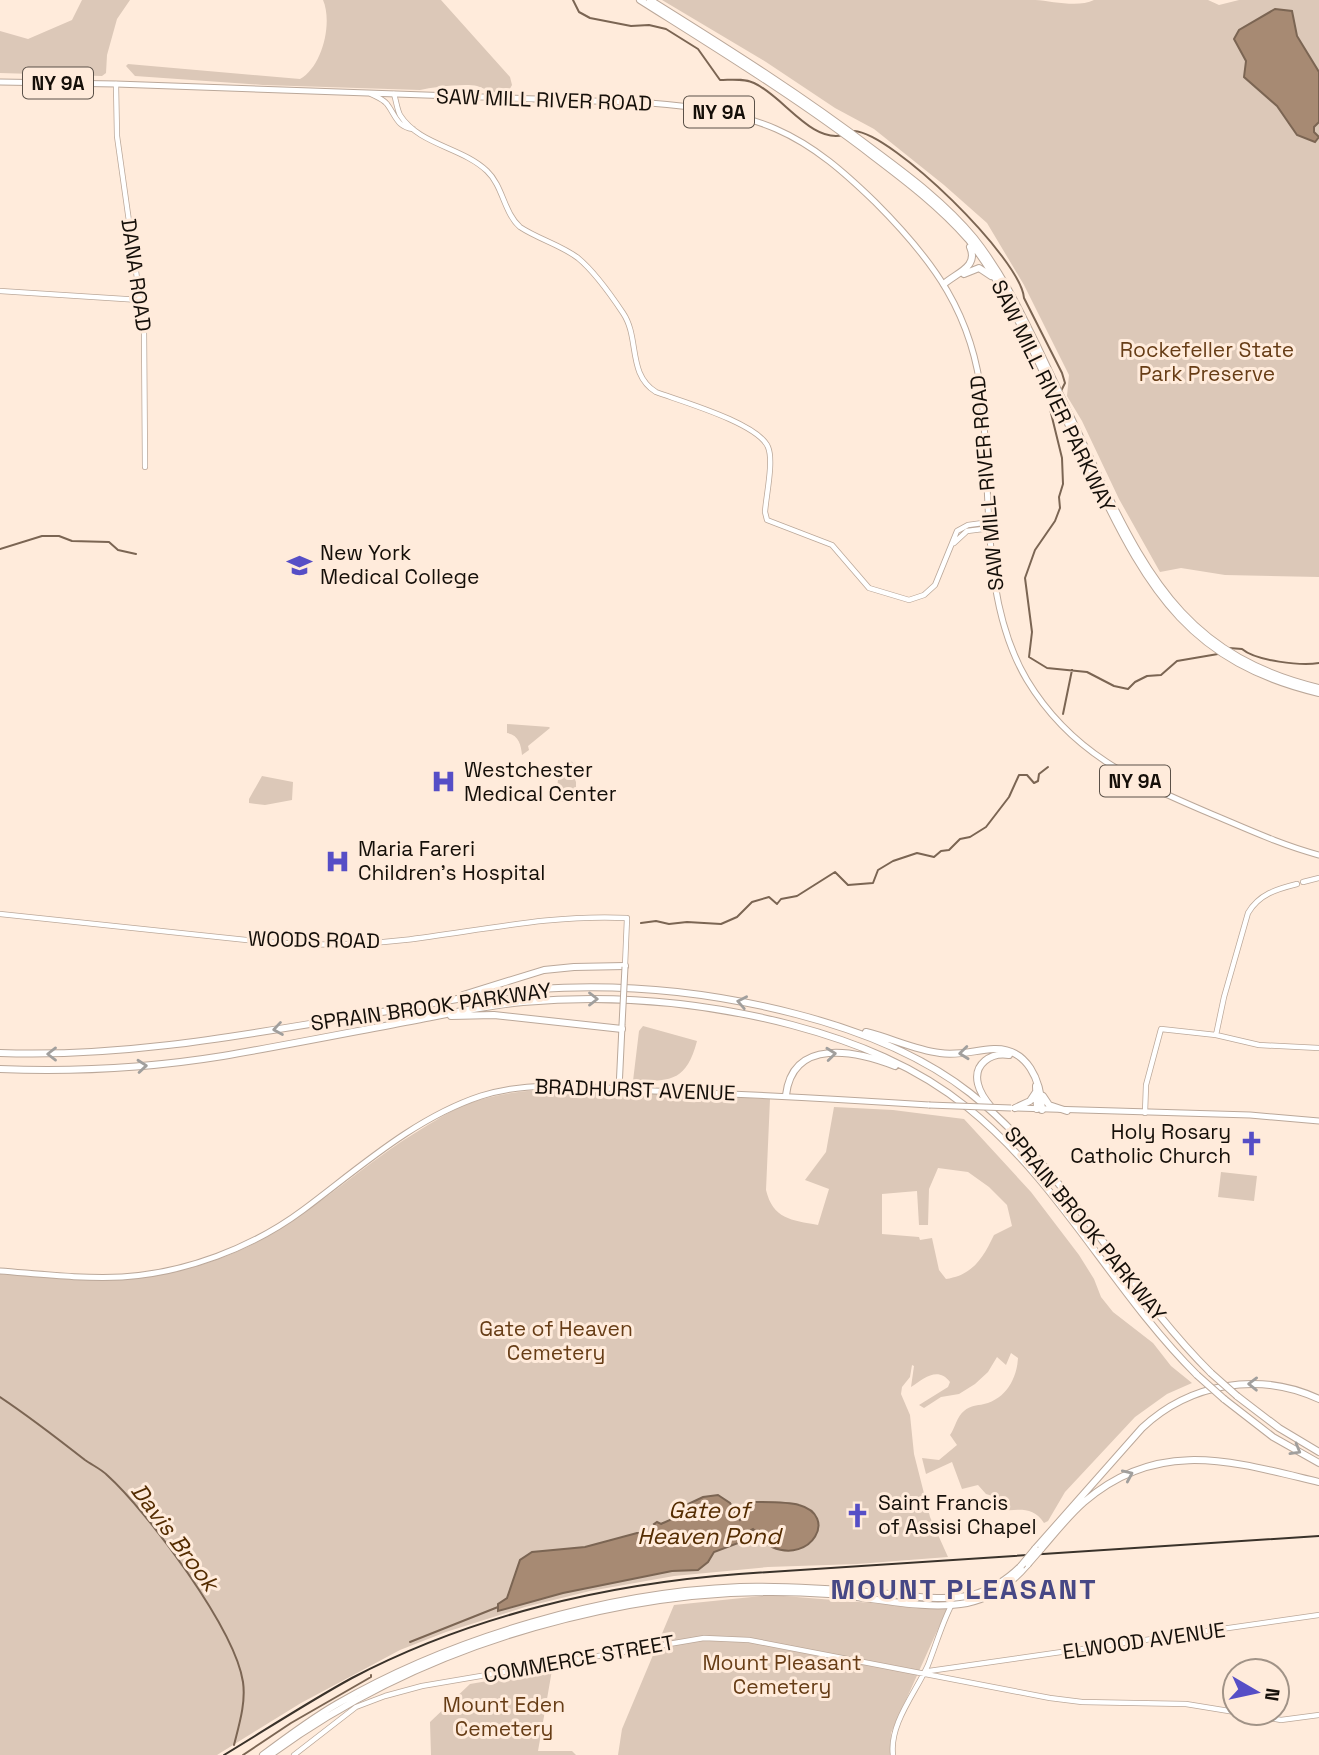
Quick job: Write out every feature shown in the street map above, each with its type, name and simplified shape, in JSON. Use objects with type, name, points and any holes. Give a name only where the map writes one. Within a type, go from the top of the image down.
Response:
[{"type":"highway","name":"SAW MILL RIVER PARKWAY","points":[[640,0],[848,133],[925,196],[978,252],[1004,291],[1058,396]]},
{"type":"highway","name":"SAW MILL RIVER PARKWAY","points":[[650,0],[765,73],[929,192],[973,237],[1008,288],[1116,524],[1139,565],[1176,615],[1223,652],[1267,677],[1319,693]]},
{"type":"highway","points":[[944,284],[973,260],[972,250],[958,228]]},
{"type":"highway","points":[[944,284],[979,268],[986,271],[1004,291]]},
{"type":"highway","name":"SAW MILL RIVER PARKWAY","points":[[1223,652],[1268,672],[1319,688]]},
{"type":"highway","points":[[442,1002],[544,970],[625,967]]},
{"type":"highway","name":"SPRAIN BROOK PARKWAY","points":[[0,1054],[87,1054],[163,1047],[538,989],[638,988],[691,993],[751,1003],[843,1028],[881,1042],[921,1062],[960,1086],[999,1119],[1042,1166],[1168,1326],[1211,1373],[1279,1428],[1319,1452]]},
{"type":"highway","name":"SPRAIN BROOK PARKWAY","points":[[0,1069],[89,1069],[180,1062],[494,1005],[548,1000],[616,999],[677,1004],[744,1014],[804,1028],[870,1050],[918,1073],[977,1115],[1019,1156],[1151,1324],[1197,1375],[1273,1437],[1319,1463]]},
{"type":"highway","points":[[428,1017],[494,1015],[622,1027]]},
{"type":"highway","points":[[843,1028],[936,1053],[956,1054],[994,1049],[1009,1051],[1029,1065],[1037,1077],[1040,1110]]},
{"type":"highway","points":[[786,1095],[789,1079],[795,1068],[809,1058],[827,1054],[863,1055],[918,1073]]},
{"type":"highway","points":[[999,1119],[982,1095],[978,1084],[978,1071],[986,1059],[998,1054],[1014,1057],[1029,1071],[1049,1105],[1067,1111]]},
{"type":"highway","points":[[1013,1108],[1032,1100],[1038,1089]]},
{"type":"highway","points":[[270,1755],[322,1718],[377,1688],[486,1643],[582,1615],[659,1600],[735,1592],[822,1593],[952,1605],[973,1602],[991,1595],[1011,1582],[1142,1428],[1180,1401],[1218,1387],[1248,1383],[1286,1387],[1319,1399]]},
{"type":"highway","points":[[1038,1549],[1094,1494],[1128,1474],[1157,1464],[1186,1460],[1222,1460],[1319,1482]]},
{"type":"highway","points":[[263,1755],[315,1717],[384,1680],[492,1635],[582,1610],[659,1595],[737,1587],[807,1588],[956,1597],[993,1587],[1024,1565]]},
{"type":"main road","name":"NY 9A","points":[[0,82],[370,93]]},
{"type":"main road","name":"SAW MILL RIVER ROAD","points":[[370,93],[658,104],[711,111],[756,122],[805,144],[844,172],[914,242],[944,284],[967,334],[979,380],[996,592],[1007,640],[1031,688],[1068,732],[1100,760],[1137,782],[1272,839],[1319,855]]},
{"type":"main road","points":[[619,1089],[625,967]]},
{"type":"main road","name":"BRADHURST AVENUE","points":[[0,1271],[120,1277],[159,1272],[191,1264],[235,1248],[280,1226],[376,1155],[439,1114],[469,1101],[525,1087],[786,1095],[929,1105],[1258,1116],[1319,1121]]},
{"type":"street","name":"DANA ROAD","points":[[116,84],[117,136],[145,344],[145,467]]},
{"type":"street","points":[[370,93],[386,103],[397,122],[414,130]]},
{"type":"street","points":[[391,111],[394,94]]},
{"type":"street","points":[[394,94],[401,117],[414,130],[486,170],[498,188],[514,223],[577,258],[589,270],[627,320],[638,370],[647,386],[656,392],[742,425],[763,439],[770,454],[765,512],[768,520],[832,545],[869,588],[905,600],[920,597],[933,588],[953,543],[967,531],[991,525]]},
{"type":"street","points":[[0,291],[140,300]]},
{"type":"street","points":[[1216,1035],[1224,997],[1252,906],[1269,892],[1319,878]]},
{"type":"street","name":"WOODS ROAD","points":[[0,914],[306,944],[379,942],[562,919],[627,918],[625,967]]},
{"type":"street","points":[[1145,1113],[1146,1085],[1161,1029],[1216,1035],[1259,1045],[1319,1048]]},
{"type":"street","points":[[893,1755],[894,1737],[956,1597]]},
{"type":"street","name":"ELWOOD AVENUE","points":[[969,1666],[1319,1615]]},
{"type":"street","name":"COMMERCE STREET","points":[[294,1755],[348,1712],[395,1693],[434,1683],[498,1675],[704,1638],[739,1639],[1082,1702],[1186,1704],[1221,1710]]},
{"type":"street","name":"COMMERCE STREET","points":[[923,1674],[969,1666]]},
{"type":"street","points":[[1291,1719],[1319,1715]]},
{"type":"green space","points":[[82,0],[130,0],[117,19],[107,55],[106,73],[102,76],[0,73],[0,31],[28,39],[72,20]]},
{"type":"green space","points":[[323,0],[441,0],[510,77],[512,85],[508,91],[500,92],[465,85],[420,90],[263,85],[135,76],[126,66],[128,64],[300,79],[314,65],[324,44],[327,20]]},
{"type":"green space","name":"Rockefeller State Park Preserve","points":[[662,0],[1035,0],[1073,4],[1094,0],[1208,0],[1219,5],[1239,0],[1319,0],[1319,72],[1297,36],[1292,11],[1284,11],[1234,39],[1246,61],[1244,77],[1277,106],[1297,135],[1314,132],[1313,126],[1319,122],[1319,577],[1225,575],[1181,568],[1160,572],[1119,499],[1082,421],[1067,396],[1069,375],[1024,285],[987,223],[874,129],[835,108],[766,62]]},
{"type":"green space","points":[[507,724],[550,728],[528,746],[529,750],[522,755],[517,738],[507,733]]},
{"type":"green space","points":[[570,760],[582,772],[576,778],[570,767]]},
{"type":"green space","points":[[568,764],[576,782],[576,802],[556,801],[556,771],[564,769]]},
{"type":"green space","points":[[262,776],[293,782],[292,800],[265,805],[249,803]]},
{"type":"green space","points":[[643,1026],[697,1041],[688,1065],[682,1072],[657,1081],[633,1081],[639,1031]]},
{"type":"green space","name":"Gate of Heaven Cemetery","points":[[564,1089],[770,1099],[766,1190],[769,1200],[778,1212],[785,1216],[799,1222],[818,1225],[829,1189],[805,1180],[826,1152],[834,1107],[893,1110],[964,1119],[1031,1192],[1079,1255],[1094,1279],[1101,1297],[1113,1312],[1153,1343],[1171,1366],[1192,1383],[1167,1394],[1135,1417],[1065,1492],[1048,1521],[1044,1523],[1030,1511],[1000,1511],[999,1498],[986,1494],[978,1485],[962,1489],[952,1462],[926,1474],[922,1458],[939,1460],[957,1445],[950,1435],[960,1416],[969,1408],[992,1401],[1004,1393],[1013,1380],[1018,1358],[1011,1353],[1006,1365],[997,1357],[988,1372],[975,1384],[959,1394],[941,1397],[924,1408],[919,1405],[948,1387],[950,1382],[936,1374],[911,1387],[912,1365],[910,1377],[902,1387],[901,1394],[910,1415],[914,1454],[930,1517],[948,1557],[768,1567],[674,1576],[590,1591],[525,1607],[400,1650],[301,1703],[217,1755],[0,1755],[0,1274],[120,1279],[205,1264],[261,1240],[309,1210],[399,1143],[458,1108],[493,1096]],"holes":[[[938,1168],[968,1172],[989,1187],[1007,1205],[1012,1226],[994,1235],[986,1251],[970,1269],[946,1279],[939,1270],[932,1238],[920,1240],[919,1237],[882,1234],[882,1194],[917,1191],[919,1225],[928,1225],[929,1189]]]},
{"type":"green space","points":[[1221,1172],[1257,1176],[1254,1201],[1218,1197]]},
{"type":"green space","name":"Mount Pleasant Cemetery","points":[[771,1595],[947,1609],[891,1733],[890,1755],[618,1755],[622,1729],[674,1605]]},
{"type":"green space","name":"Mount Eden Cemetery","points":[[552,1670],[538,1751],[572,1751],[576,1755],[431,1755],[430,1722],[470,1684]]},
{"type":"water","points":[[1275,9],[1292,11],[1297,36],[1319,72],[1319,122],[1314,127],[1314,132],[1319,137],[1315,142],[1297,135],[1277,106],[1244,77],[1246,61],[1234,39],[1239,30]]},
{"type":"water","name":"Gate of Heaven Pond","points":[[718,1495],[730,1503],[740,1520],[747,1515],[750,1505],[755,1502],[799,1505],[811,1511],[817,1519],[815,1536],[808,1544],[786,1551],[769,1545],[753,1529],[746,1533],[741,1542],[714,1552],[708,1562],[698,1570],[672,1571],[563,1593],[498,1611],[498,1604],[507,1598],[520,1560],[532,1552],[585,1547],[637,1533],[649,1533],[656,1527],[654,1524],[661,1524],[676,1517],[686,1505],[703,1497]]},
{"type":"waterway","points":[[573,0],[579,12],[590,18],[666,29],[698,49],[720,80],[754,83],[808,125],[831,136],[843,135]]},
{"type":"waterway","points":[[854,131],[872,137],[897,152],[924,174],[1002,256],[1017,280],[1062,373],[1065,383],[1060,393]]},
{"type":"waterway","points":[[1055,400],[1050,409],[1062,458],[1063,484],[1059,497],[1060,508],[1055,521],[1035,550],[1025,578],[1032,632],[1029,657],[1047,668],[1087,672],[1114,686],[1128,689],[1147,676],[1161,675],[1177,661],[1218,654]]},
{"type":"waterway","points":[[0,549],[42,536],[59,536],[72,541],[109,542],[118,550],[136,554]]},
{"type":"waterway","points":[[1229,648],[1242,649],[1257,657],[1279,662],[1319,663]]},
{"type":"waterway","points":[[1063,714],[1072,670]]},
{"type":"waterway","points":[[641,923],[656,921],[669,924],[721,924],[737,917],[752,902],[769,897],[777,904],[781,899],[797,896],[835,872],[848,885],[873,883],[878,870],[893,861],[917,853],[934,857],[941,851],[949,850],[960,839],[970,837],[986,827],[1009,797],[1019,775],[1027,775],[1034,783],[1038,781],[1039,774],[1048,767]]},
{"type":"waterway","name":"Davis Brook","points":[[0,1397],[107,1475],[144,1516],[187,1572],[224,1632],[237,1659],[244,1690],[234,1745]]},
{"type":"waterway","points":[[410,1642],[498,1607]]},
{"type":"waterway","points":[[243,1755],[371,1675]]},
{"type":"railway","points":[[224,1755],[336,1687],[397,1656],[491,1620],[589,1595],[739,1574],[1319,1536]]},
{"type":"place","name":"New York Medical College","points":[[300,565]]},
{"type":"place","name":"Westchester Medical Center","points":[[444,782]]},
{"type":"place","name":"Maria Fareri Children's Hospital","points":[[338,861]]},
{"type":"place","name":"Holy Rosary Catholic Church","points":[[1251,1144]]},
{"type":"place","name":"Saint Francis of Assisi Chapel","points":[[858,1515]]},
{"type":"district","name":"MOUNT PLEASANT","points":[[964,1589]]}]
